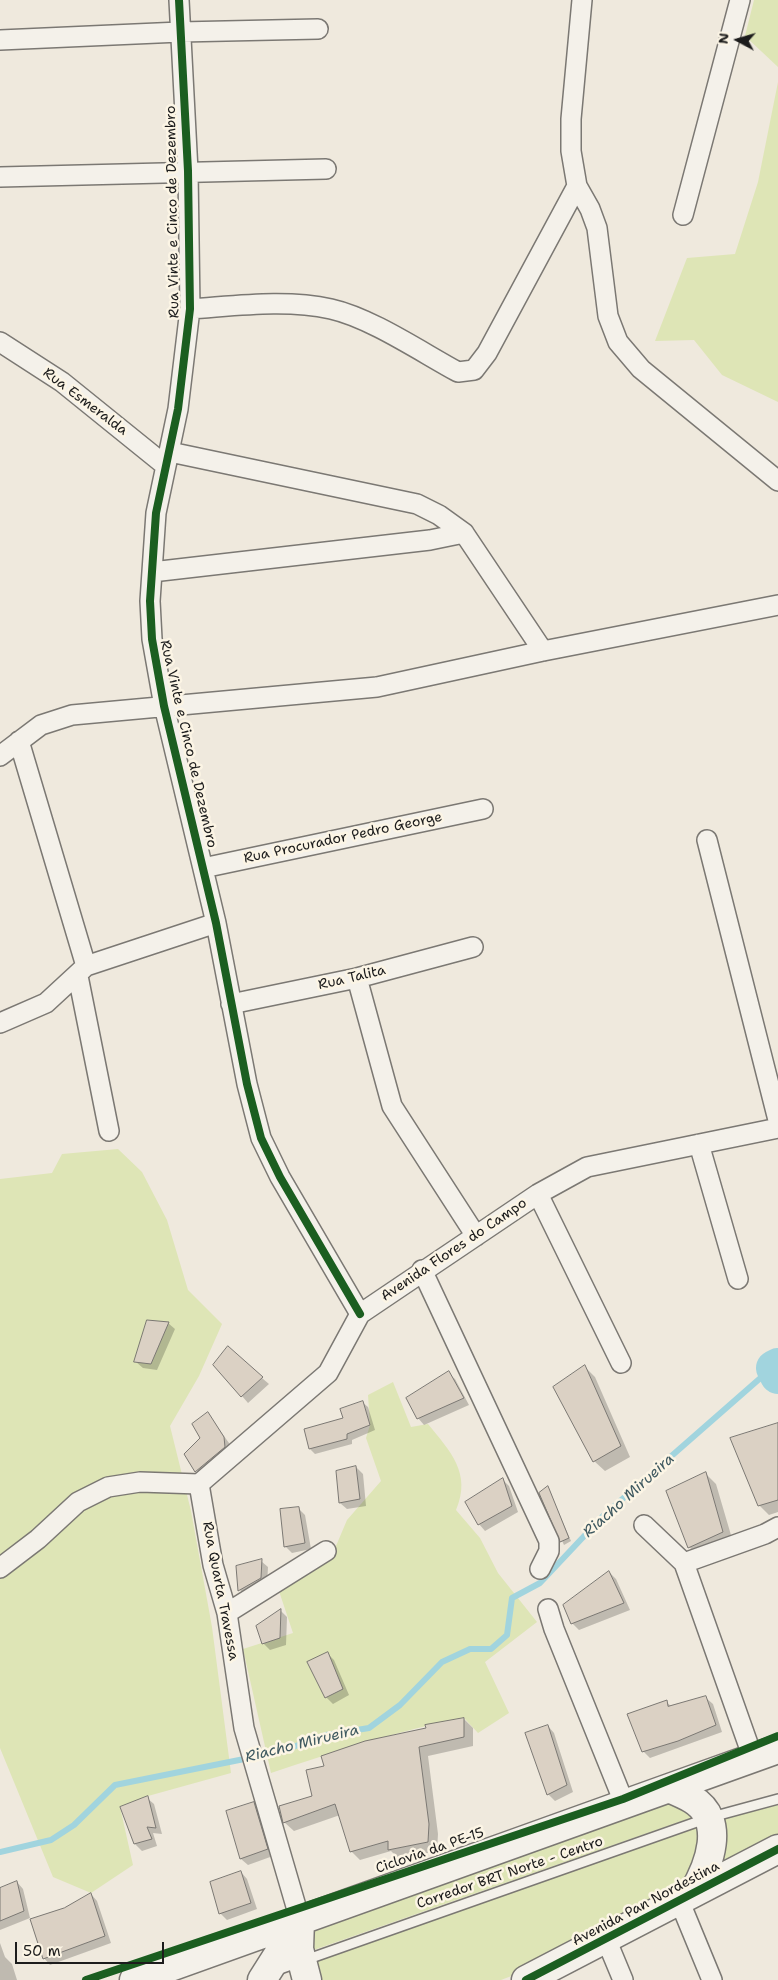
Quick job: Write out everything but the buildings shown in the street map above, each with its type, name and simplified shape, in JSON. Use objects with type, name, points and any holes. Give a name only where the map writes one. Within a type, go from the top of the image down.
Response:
[{"type":"highway","points":[[134,1980],[671,1789],[778,1749]]},
{"type":"highway","points":[[671,1789],[693,1799],[702,1807],[713,1833],[710,1856],[705,1872],[686,1897]]},
{"type":"highway","name":"Avenida Pan Nordestina","points":[[534,1978],[778,1849]]},
{"type":"highway","points":[[300,1920],[299,1949],[304,1970]]},
{"type":"highway","points":[[260,1978],[300,1920]]},
{"type":"street","name":"Rua Vinte e Cinco de Dezembro","points":[[179,0],[188,170],[190,309],[178,409],[156,513],[152,572],[152,639],[164,706],[216,923],[247,1084],[261,1138],[280,1177],[360,1314]]},
{"type":"street","points":[[582,0],[571,119],[571,151],[577,186],[590,209],[597,228],[608,316],[618,342],[641,369],[778,480]]},
{"type":"street","points":[[683,215],[740,0]]},
{"type":"street","points":[[0,40],[180,32],[318,29]]},
{"type":"street","points":[[0,176],[188,170],[326,169]]},
{"type":"street","points":[[190,309],[274,304],[333,309],[365,322],[458,372],[474,370],[487,353],[577,186]]},
{"type":"street","name":"Rua Esmeralda","points":[[0,342],[62,382],[168,459]]},
{"type":"street","points":[[168,459],[418,504],[439,514],[464,533],[543,651]]},
{"type":"street","points":[[152,572],[430,540],[464,533]]},
{"type":"street","points":[[0,756],[41,725],[72,715],[377,687],[543,651],[778,605]]},
{"type":"street","points":[[19,742],[82,971],[109,1131]]},
{"type":"street","name":"Rua Procurador Pedro George","points":[[203,868],[483,809]]},
{"type":"street","points":[[707,840],[778,1120]]},
{"type":"street","points":[[0,1023],[46,1003],[82,971],[216,923]]},
{"type":"street","name":"Rua Talita","points":[[231,1004],[357,978],[473,947]]},
{"type":"street","points":[[357,978],[392,1106],[476,1236]]},
{"type":"street","name":"Avenida Flores do Campo","points":[[199,1484],[328,1373],[360,1314],[422,1270],[538,1194],[587,1167],[778,1128]]},
{"type":"street","points":[[699,1144],[738,1279]]},
{"type":"street","points":[[538,1194],[621,1364]]},
{"type":"street","points":[[422,1270],[549,1541],[549,1551],[540,1569]]},
{"type":"street","points":[[0,1568],[38,1539],[78,1502],[108,1487],[140,1482],[199,1484]]},
{"type":"street","name":"Rua Quarta Travessa","points":[[199,1484],[213,1565],[227,1613],[244,1728],[300,1920]]},
{"type":"street","points":[[644,1525],[684,1563],[753,1758]]},
{"type":"street","points":[[684,1563],[765,1534],[778,1527]]},
{"type":"street","points":[[227,1613],[326,1551]]},
{"type":"street","points":[[548,1609],[554,1629],[626,1805]]},
{"type":"street","points":[[686,1897],[712,1980]]},
{"type":"street","points":[[606,1939],[623,1980]]},
{"type":"lane","name":"Corredor BRT Norte - Centro","points":[[260,1978],[304,1970],[708,1818],[778,1799]]},
{"type":"green space","points":[[754,0],[778,0],[778,67],[745,36]]},
{"type":"green space","points":[[778,82],[778,402],[722,375],[694,340],[655,341],[687,258],[735,254],[758,182]]},
{"type":"green space","points":[[118,1149],[142,1172],[167,1220],[188,1290],[222,1324],[199,1376],[170,1426],[191,1511],[212,1627],[231,1773],[148,1796],[120,1807],[133,1865],[91,1893],[53,1877],[0,1748],[0,1179],[52,1173],[62,1154]]},
{"type":"green space","points":[[393,1382],[411,1427],[428,1424],[451,1453],[460,1474],[461,1485],[456,1510],[480,1538],[498,1573],[537,1622],[485,1662],[509,1713],[478,1733],[464,1718],[391,1735],[271,1773],[243,1649],[293,1633],[278,1588],[333,1553],[347,1520],[381,1481],[366,1438],[370,1425],[368,1395]]},
{"type":"green space","points":[[662,1798],[699,1815],[308,1952],[306,1924]]},
{"type":"green space","points":[[778,1805],[778,1838],[704,1881],[713,1821]]},
{"type":"green space","points":[[706,1823],[686,1890],[561,1957],[501,1980],[317,1980],[311,1963]]},
{"type":"waterway","name":"Riacho Mirueira","points":[[778,1366],[774,1368],[778,1376]]},
{"type":"waterway","name":"Riacho Mirueira","points":[[0,1852],[51,1840],[74,1825],[115,1785],[279,1752],[326,1735],[369,1728],[400,1705],[442,1662],[470,1649],[491,1649],[507,1635],[512,1598],[540,1583],[603,1516],[774,1368]]},
{"type":"cycle path","points":[[179,0],[188,171],[190,309],[178,409],[156,513],[150,601],[152,639],[164,706],[216,923],[247,1084],[261,1138],[280,1177],[360,1314]]},
{"type":"cycle path","name":"Ciclovia da PE-15","points":[[86,1980],[623,1799],[778,1736]]},
{"type":"cycle path","points":[[526,1980],[778,1849]]}]
